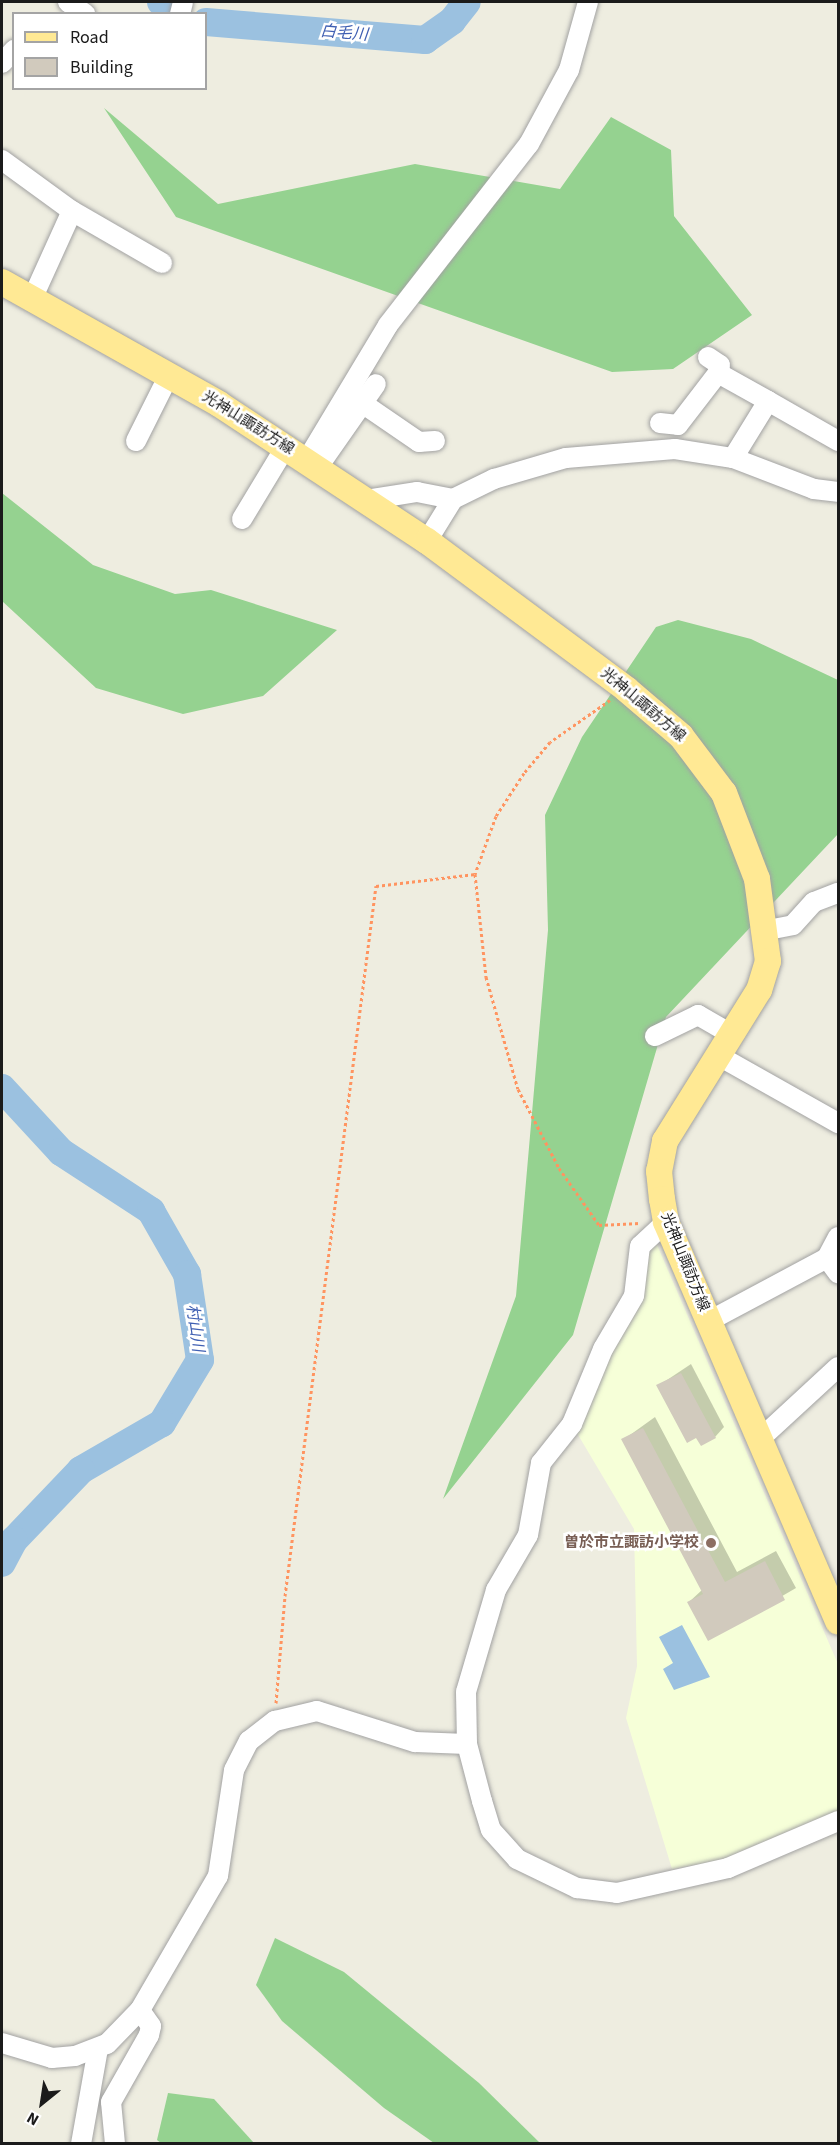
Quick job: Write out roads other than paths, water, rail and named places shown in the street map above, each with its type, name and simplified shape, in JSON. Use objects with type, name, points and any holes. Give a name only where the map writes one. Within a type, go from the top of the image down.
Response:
[{"type":"main road","name":"光神山諏訪方線","points":[[2,282],[169,375],[286,446],[427,541],[626,689],[681,736],[724,793],[758,879],[768,930],[768,961],[759,990],[665,1141],[659,1171],[666,1222],[838,1622]]},
{"type":"street","points":[[68,2],[82,12]]},
{"type":"street","points":[[313,464],[388,325],[529,144],[569,70],[588,2]]},
{"type":"street","points":[[2,160],[72,211],[162,263]]},
{"type":"street","points":[[32,299],[72,211]]},
{"type":"street","points":[[660,423],[678,425],[713,365],[768,401],[838,441]]},
{"type":"street","points":[[136,441],[169,375]]},
{"type":"street","points":[[313,464],[376,384]]},
{"type":"street","points":[[734,458],[768,401]]},
{"type":"street","points":[[362,403],[419,442],[435,441]]},
{"type":"street","points":[[242,519],[286,446]]},
{"type":"street","points":[[427,541],[453,499],[494,479],[566,458],[675,449],[734,458],[813,489],[838,492]]},
{"type":"street","points":[[366,500],[417,492],[453,499]]},
{"type":"street","points":[[768,930],[793,926],[814,902],[838,893]]},
{"type":"street","points":[[655,1036],[698,1015],[725,1046],[838,1123]]},
{"type":"street","points":[[666,1222],[640,1246],[634,1296],[603,1349],[572,1424],[541,1463],[528,1535],[496,1590],[466,1692],[467,1744],[491,1830],[516,1858],[577,1888],[617,1893],[728,1868],[838,1821]]},
{"type":"street","points":[[709,1321],[833,1265],[838,1238]]},
{"type":"street","points":[[760,1439],[838,1367]]},
{"type":"street","points":[[2,2043],[52,2058],[98,2049],[140,2010],[218,1876],[234,1770],[249,1741],[275,1721],[317,1711],[415,1742],[467,1744]]},
{"type":"street","points":[[115,2144],[111,2102],[149,2035],[151,2026],[140,2010]]},
{"type":"street","points":[[81,2144],[98,2049]]},
{"type":"water","points":[[682,1625],[710,1677],[674,1690],[663,1669],[673,1663],[659,1637]]},
{"type":"waterway","name":"白毛川","points":[[161,2],[173,12]]},
{"type":"waterway","name":"白毛川","points":[[207,22],[425,40],[452,21],[467,2]]},
{"type":"waterway","name":"村山川","points":[[2,1088],[61,1152],[151,1211],[187,1274],[200,1360],[162,1423],[81,1470],[14,1540],[2,1563]]},
{"type":"place","name":"曽於市立諏訪小学校","points":[[711,1543]]}]
